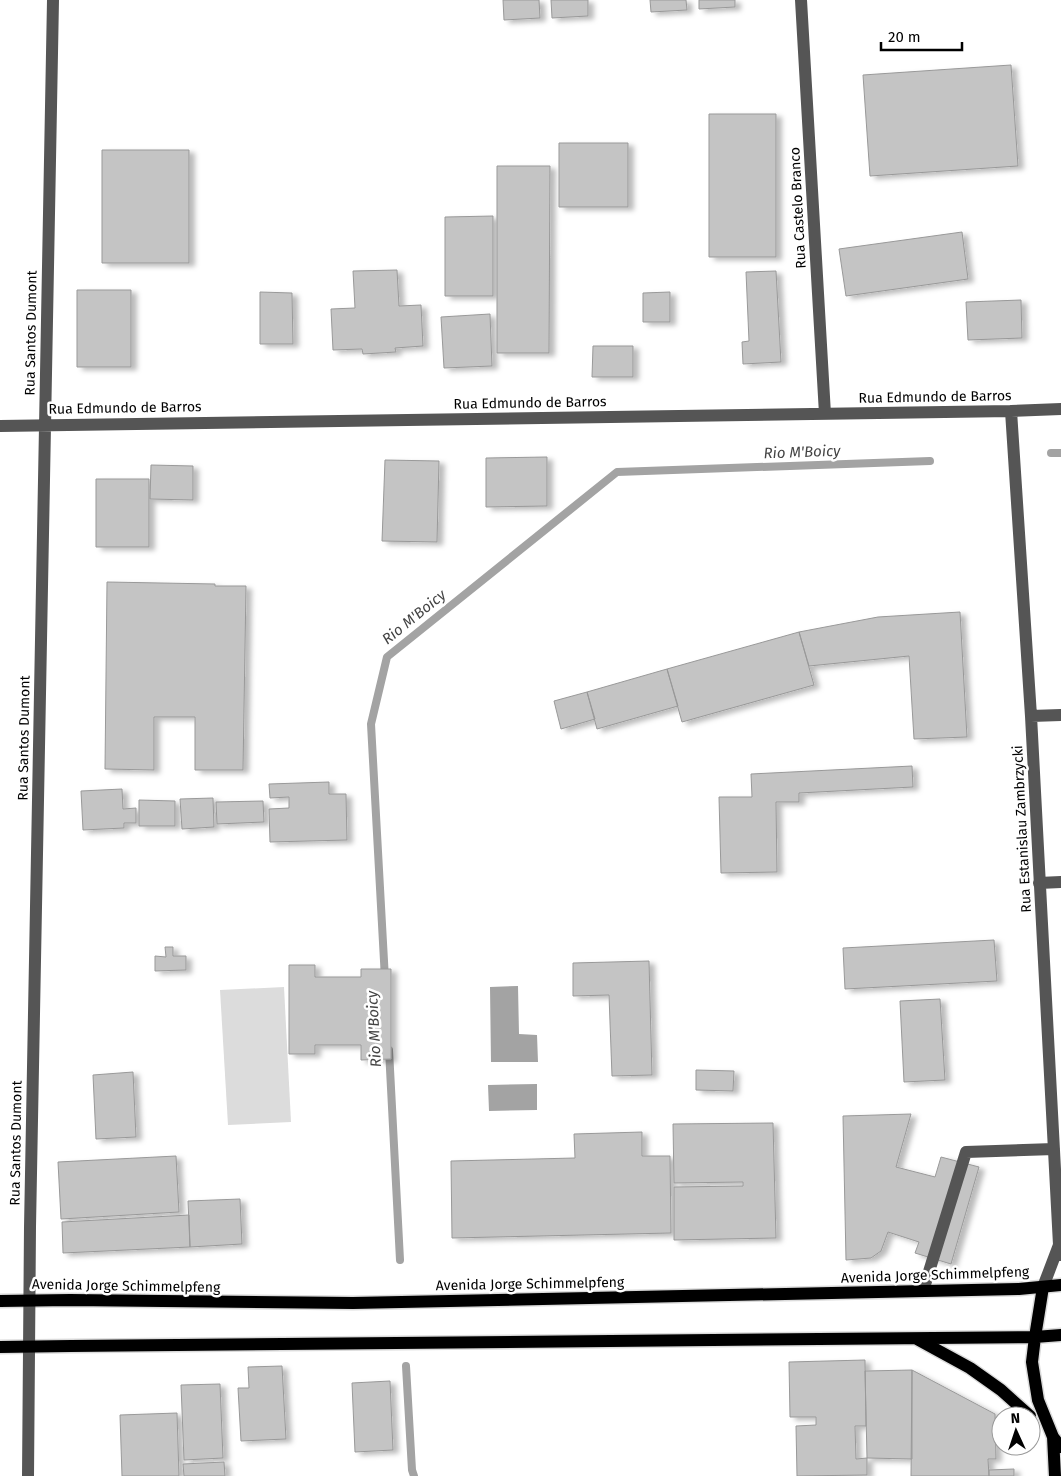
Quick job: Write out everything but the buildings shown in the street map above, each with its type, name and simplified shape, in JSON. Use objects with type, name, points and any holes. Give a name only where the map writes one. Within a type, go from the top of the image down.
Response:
[{"type":"main road","name":"Avenida Jorge Schimmelpfeng","points":[[0,1300],[352,1303],[923,1292],[1019,1289],[1061,1285]]},
{"type":"main road","points":[[1044,1286],[1032,1362],[1038,1400],[1057,1442],[1055,1476]]},
{"type":"main road","points":[[0,1347],[1035,1337],[1061,1335]]},
{"type":"main road","points":[[915,1338],[970,1368],[1001,1390],[1018,1406]]},
{"type":"main road","points":[[1041,1427],[1057,1442]]},
{"type":"street","name":"Rua Santos Dumont","points":[[28,1476],[29,1299],[53,0]]},
{"type":"street","name":"Rua Castelo Branco","points":[[801,0],[825,414]]},
{"type":"street","name":"Rua Edmundo de Barros","points":[[0,426],[1061,409]]},
{"type":"street","name":"Rua Estanislau Zambrzycki","points":[[1011,411],[1031,716],[1060,1250],[1044,1286]]},
{"type":"street","points":[[1031,716],[1061,715]]},
{"type":"street","points":[[1039,883],[1061,882]]},
{"type":"street","points":[[923,1292],[966,1152],[1054,1149]]},
{"type":"shaded area","points":[[518,986],[519,1034],[537,1035],[538,1062],[491,1062],[490,987]]},
{"type":"shaded area","points":[[284,987],[291,1122],[228,1125],[220,990]]},
{"type":"shaded area","points":[[537,1084],[537,1110],[489,1111],[488,1085]]},
{"type":"waterway","name":"Rio M'Boicy","points":[[1051,453],[1061,453]]},
{"type":"waterway","name":"Rio M'Boicy","points":[[385,979],[371,724],[387,657],[617,472],[930,461]]},
{"type":"waterway","name":"Rio M'Boicy","points":[[389,1050],[400,1260]]},
{"type":"waterway","name":"Rio M'Boicy","points":[[406,1366],[412,1470],[414,1476]]}]
